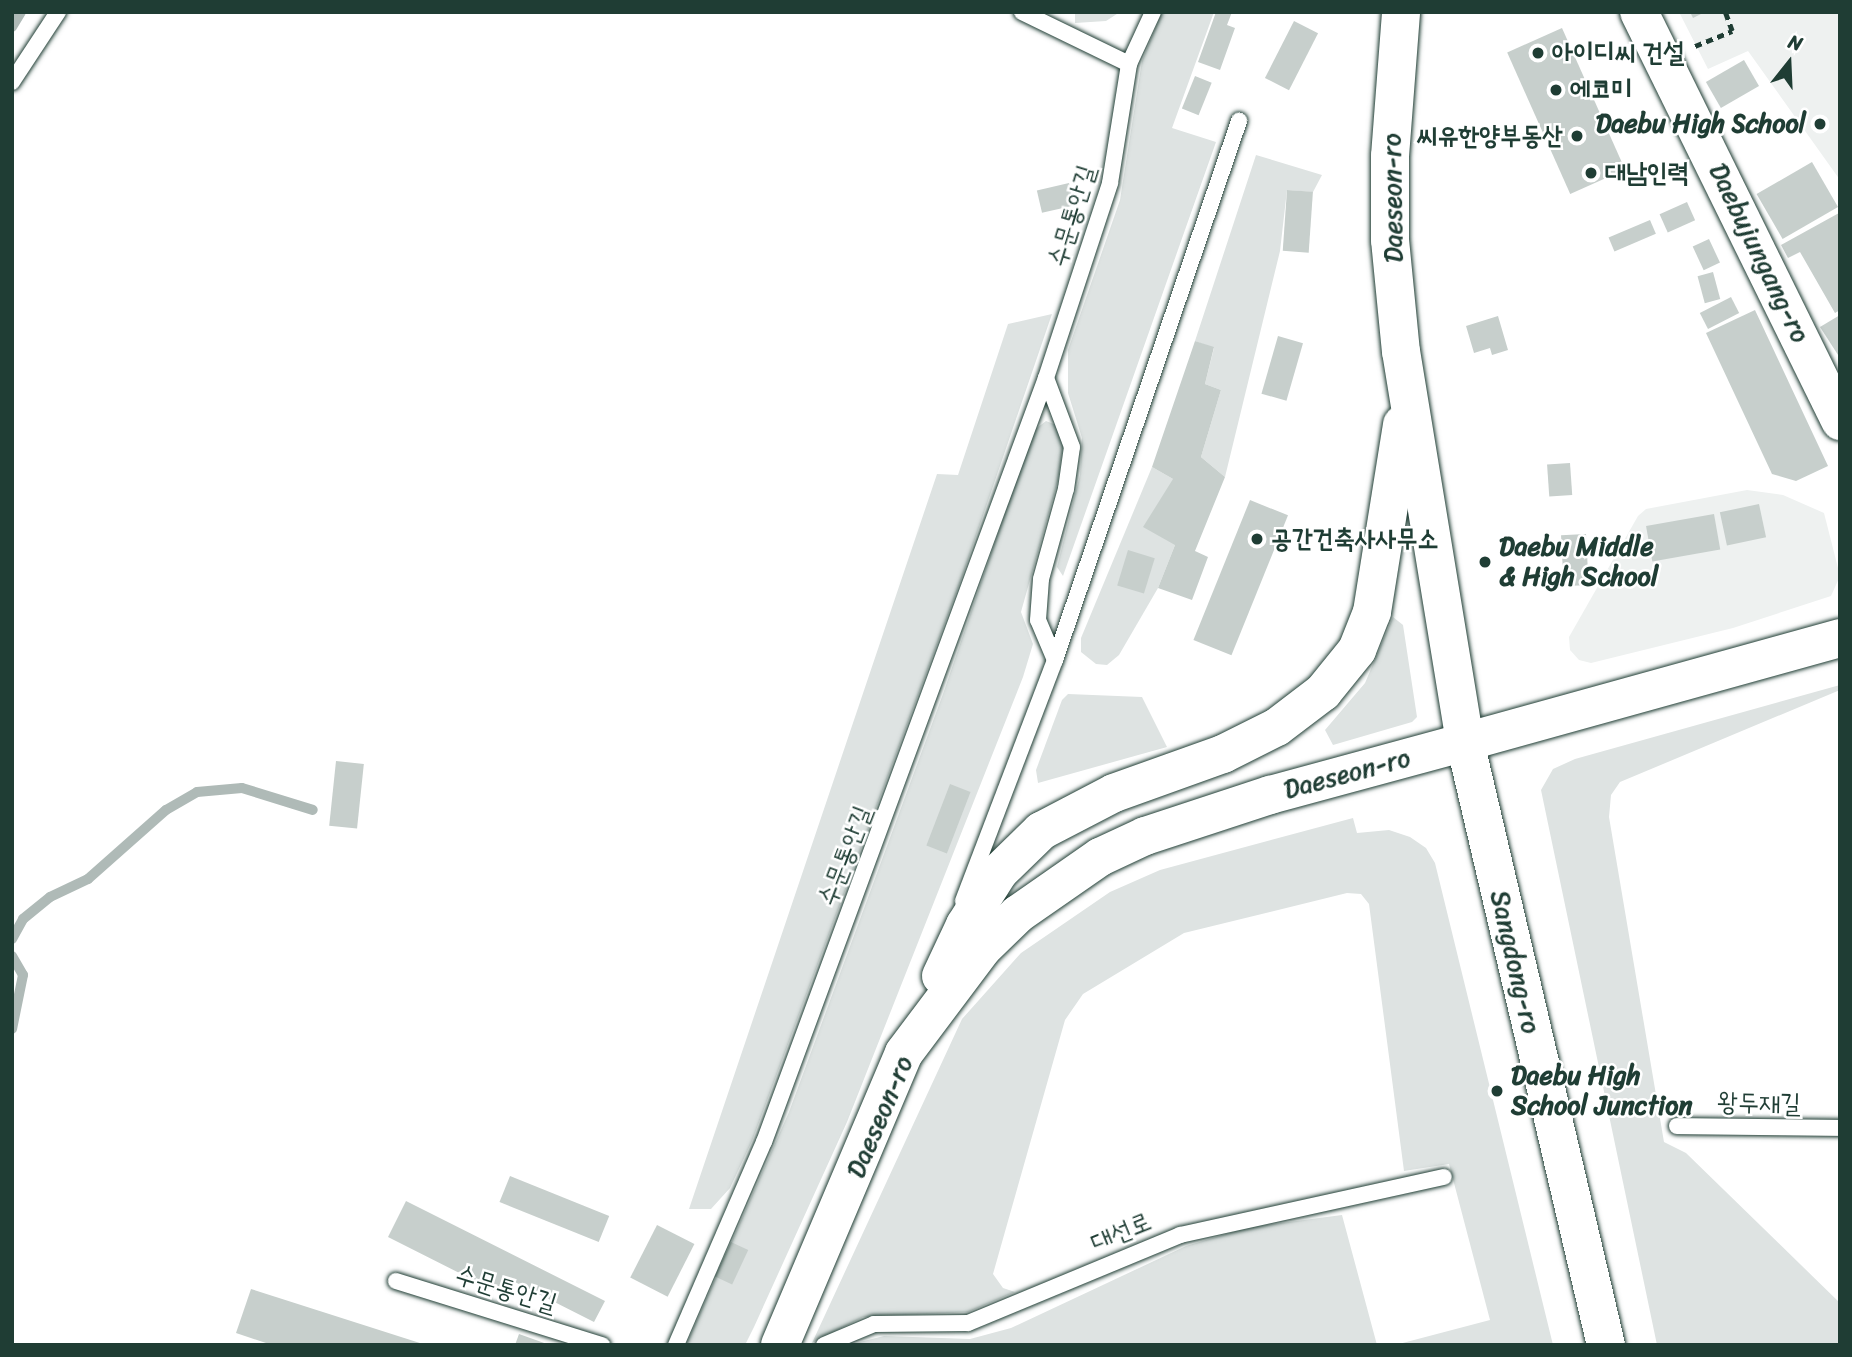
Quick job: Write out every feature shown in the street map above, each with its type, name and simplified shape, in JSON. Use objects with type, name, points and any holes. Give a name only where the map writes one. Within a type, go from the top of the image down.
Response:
[{"type":"street","name":"Daeseon-ro","points":[[780,1345],[904,1053],[982,949],[1018,914],[1100,857],[1145,836],[1270,795],[1465,742],[1407,391],[1390,240],[1390,156],[1401,12]]},
{"type":"street","name":"Daebujungang-ro","points":[[1639,12],[1840,421]]},
{"type":"street","points":[[904,1053],[965,925],[999,872],[1041,831],[1114,793],[1223,754],[1277,727],[1323,692],[1357,650],[1372,612],[1407,391]]},
{"type":"street","points":[[1465,742],[1840,638]]},
{"type":"street","name":"Sangdong-ro","points":[[1465,742],[1597,1336]]},
{"type":"lane","points":[[12,82],[58,12]]},
{"type":"lane","points":[[1022,12],[1129,64]]},
{"type":"lane","name":"수문통안길","points":[[676,1345],[764,1142],[1046,378],[1110,183],[1129,64],[1153,12]]},
{"type":"lane","points":[[904,1053],[1055,660],[1239,121]]},
{"type":"lane","points":[[1046,378],[1072,447],[1066,489],[1041,579],[1038,620],[1055,660]]},
{"type":"lane","name":"왕두재길","points":[[1677,1126],[1840,1128]]},
{"type":"lane","name":"대선로","points":[[824,1345],[874,1324],[968,1323],[1180,1235],[1444,1177]]},
{"type":"lane","name":"수문통안길","points":[[396,1281],[602,1345]]},
{"type":"path","points":[[1684,51],[1732,31],[1725,12]]},
{"type":"shaded area","points":[[1075,12],[1120,12],[1106,21],[1075,23]]},
{"type":"shaded area","points":[[1162,12],[1214,12],[1172,128],[1216,142],[1063,576],[1057,567],[1080,475],[1082,438],[1068,393],[1068,350],[1120,200],[1142,61]]},
{"type":"shaded area","name":"Daebu High School","points":[[1679,12],[1840,12],[1840,180],[1748,51],[1708,69]]},
{"type":"shaded area","points":[[1256,155],[1322,175],[1313,192],[1287,190],[1280,251],[1225,477],[1201,457],[1221,390],[1205,384],[1214,348],[1195,341]]},
{"type":"shaded area","points":[[1052,314],[962,577],[752,1141],[730,1188],[711,1209],[689,1209],[937,474],[958,475],[1008,324]]},
{"type":"shaded area","points":[[1046,421],[1056,425],[1063,446],[1058,480],[1021,612],[1033,644],[1023,677],[847,1122],[745,1345],[686,1345],[789,1112],[943,694],[1033,431]]},
{"type":"shaded area","points":[[1152,467],[1173,479],[1175,545],[1158,588],[1119,655],[1107,665],[1096,664],[1081,652],[1081,638]]},
{"type":"shaded area","points":[[1747,490],[1783,495],[1824,513],[1840,576],[1831,596],[1733,628],[1591,663],[1579,660],[1570,650],[1569,637],[1638,516],[1646,509]]},
{"type":"shaded area","points":[[1393,617],[1403,625],[1417,717],[1412,722],[1333,745],[1325,730],[1365,683]]},
{"type":"shaded area","points":[[1840,685],[1840,690],[1620,782],[1611,795],[1609,817],[1664,1142],[1686,1153],[1840,1303],[1840,1345],[1657,1345],[1541,790],[1553,769],[1575,759]]},
{"type":"shaded area","points":[[1068,694],[1142,697],[1167,747],[1038,783],[1036,770],[1062,700]]},
{"type":"shaded area","points":[[1353,818],[1357,833],[1389,830],[1410,837],[1426,848],[1435,863],[1553,1345],[1395,1345],[1490,1320],[1449,1164],[1404,1171],[1369,904],[1361,894],[1347,893],[1184,933],[1083,994],[1065,1020],[993,1274],[1003,1288],[1015,1292],[968,1312],[863,1317],[812,1343],[962,1019],[1021,953],[1110,892],[1160,870]]},
{"type":"shaded area","points":[[1342,1215],[1377,1345],[848,1345],[884,1336],[970,1339],[1011,1328],[1186,1246],[1250,1227]]},
{"type":"building","points":[[1216,12],[1232,12],[1227,25],[1235,28],[1220,70],[1198,62]]},
{"type":"building","points":[[1690,12],[1705,12],[1693,18]]},
{"type":"building","points":[[1294,21],[1318,33],[1289,90],[1265,78]]},
{"type":"building","points":[[1562,28],[1625,170],[1570,194],[1507,52]]},
{"type":"building","points":[[1744,60],[1759,86],[1721,108],[1706,82]]},
{"type":"building","points":[[1195,76],[1212,83],[1199,115],[1182,108]]},
{"type":"building","points":[[1812,162],[1838,207],[1783,239],[1757,194]]},
{"type":"building","points":[[1069,183],[1074,205],[1042,213],[1037,190]]},
{"type":"building","points":[[1287,190],[1313,192],[1309,253],[1283,251]]},
{"type":"building","points":[[1687,202],[1695,220],[1668,232],[1660,214]]},
{"type":"building","points":[[1839,213],[1840,310],[1835,313],[1800,252],[1788,258],[1781,245]]},
{"type":"building","points":[[1650,220],[1656,234],[1614,251],[1609,238]]},
{"type":"building","points":[[1709,239],[1720,263],[1704,270],[1693,247]]},
{"type":"building","points":[[1713,272],[1720,299],[1705,303],[1698,276]]},
{"type":"building","points":[[1731,297],[1739,313],[1708,329],[1700,313]]},
{"type":"building","points":[[1755,310],[1828,466],[1796,481],[1772,474],[1706,333]]},
{"type":"building","points":[[1840,315],[1840,358],[1820,327]]},
{"type":"building","points":[[1498,316],[1508,350],[1492,355],[1490,348],[1474,353],[1466,326]]},
{"type":"building","points":[[1278,336],[1303,343],[1286,401],[1261,394]]},
{"type":"building","points":[[1195,341],[1214,347],[1205,384],[1221,390],[1201,457],[1225,477],[1195,551],[1208,557],[1192,600],[1158,588],[1175,545],[1143,527],[1173,479],[1152,467]]},
{"type":"building","points":[[1570,463],[1572,495],[1549,497],[1547,465]]},
{"type":"building","points":[[1250,500],[1288,515],[1231,655],[1193,640]]},
{"type":"building","points":[[1759,504],[1766,537],[1727,546],[1720,512]]},
{"type":"building","points":[[1714,514],[1720,549],[1652,561],[1646,526]]},
{"type":"building","points":[[1586,534],[1589,585],[1564,586],[1561,535]]},
{"type":"building","points":[[1128,550],[1155,558],[1144,594],[1117,585]]},
{"type":"building","points":[[336,761],[364,764],[357,829],[329,826]]},
{"type":"building","points":[[950,784],[971,792],[947,854],[926,846]]},
{"type":"building","points":[[510,1176],[609,1216],[599,1242],[500,1202]]},
{"type":"building","points":[[406,1201],[605,1301],[594,1322],[509,1279],[501,1294],[388,1237]]},
{"type":"building","points":[[657,1225],[694,1244],[668,1297],[630,1278]]},
{"type":"building","points":[[731,1242],[748,1250],[732,1284],[715,1276]]},
{"type":"building","points":[[251,1289],[423,1345],[272,1345],[236,1333]]},
{"type":"building","points":[[519,1334],[547,1344],[547,1345],[515,1345]]},
{"type":"waterway","points":[[12,27],[21,12]]},
{"type":"waterway","points":[[12,939],[23,919],[50,897],[88,879],[166,810],[197,792],[242,788],[313,810]]},
{"type":"waterway","points":[[12,956],[23,975],[12,1029]]},
{"type":"place","name":"아이디씨 건설","points":[[1538,53]]},
{"type":"place","name":"에코미","points":[[1556,90]]},
{"type":"place","name":"Daebu High School","points":[[1820,124]]},
{"type":"place","name":"씨유한양부동산","points":[[1577,136]]},
{"type":"place","name":"대남인력","points":[[1591,173]]},
{"type":"place","name":"공간건축사사무소","points":[[1257,539]]},
{"type":"place","name":"Daebu Middle & High School","points":[[1485,562]]},
{"type":"place","name":"Daebu High School Junction","points":[[1497,1091]]}]
